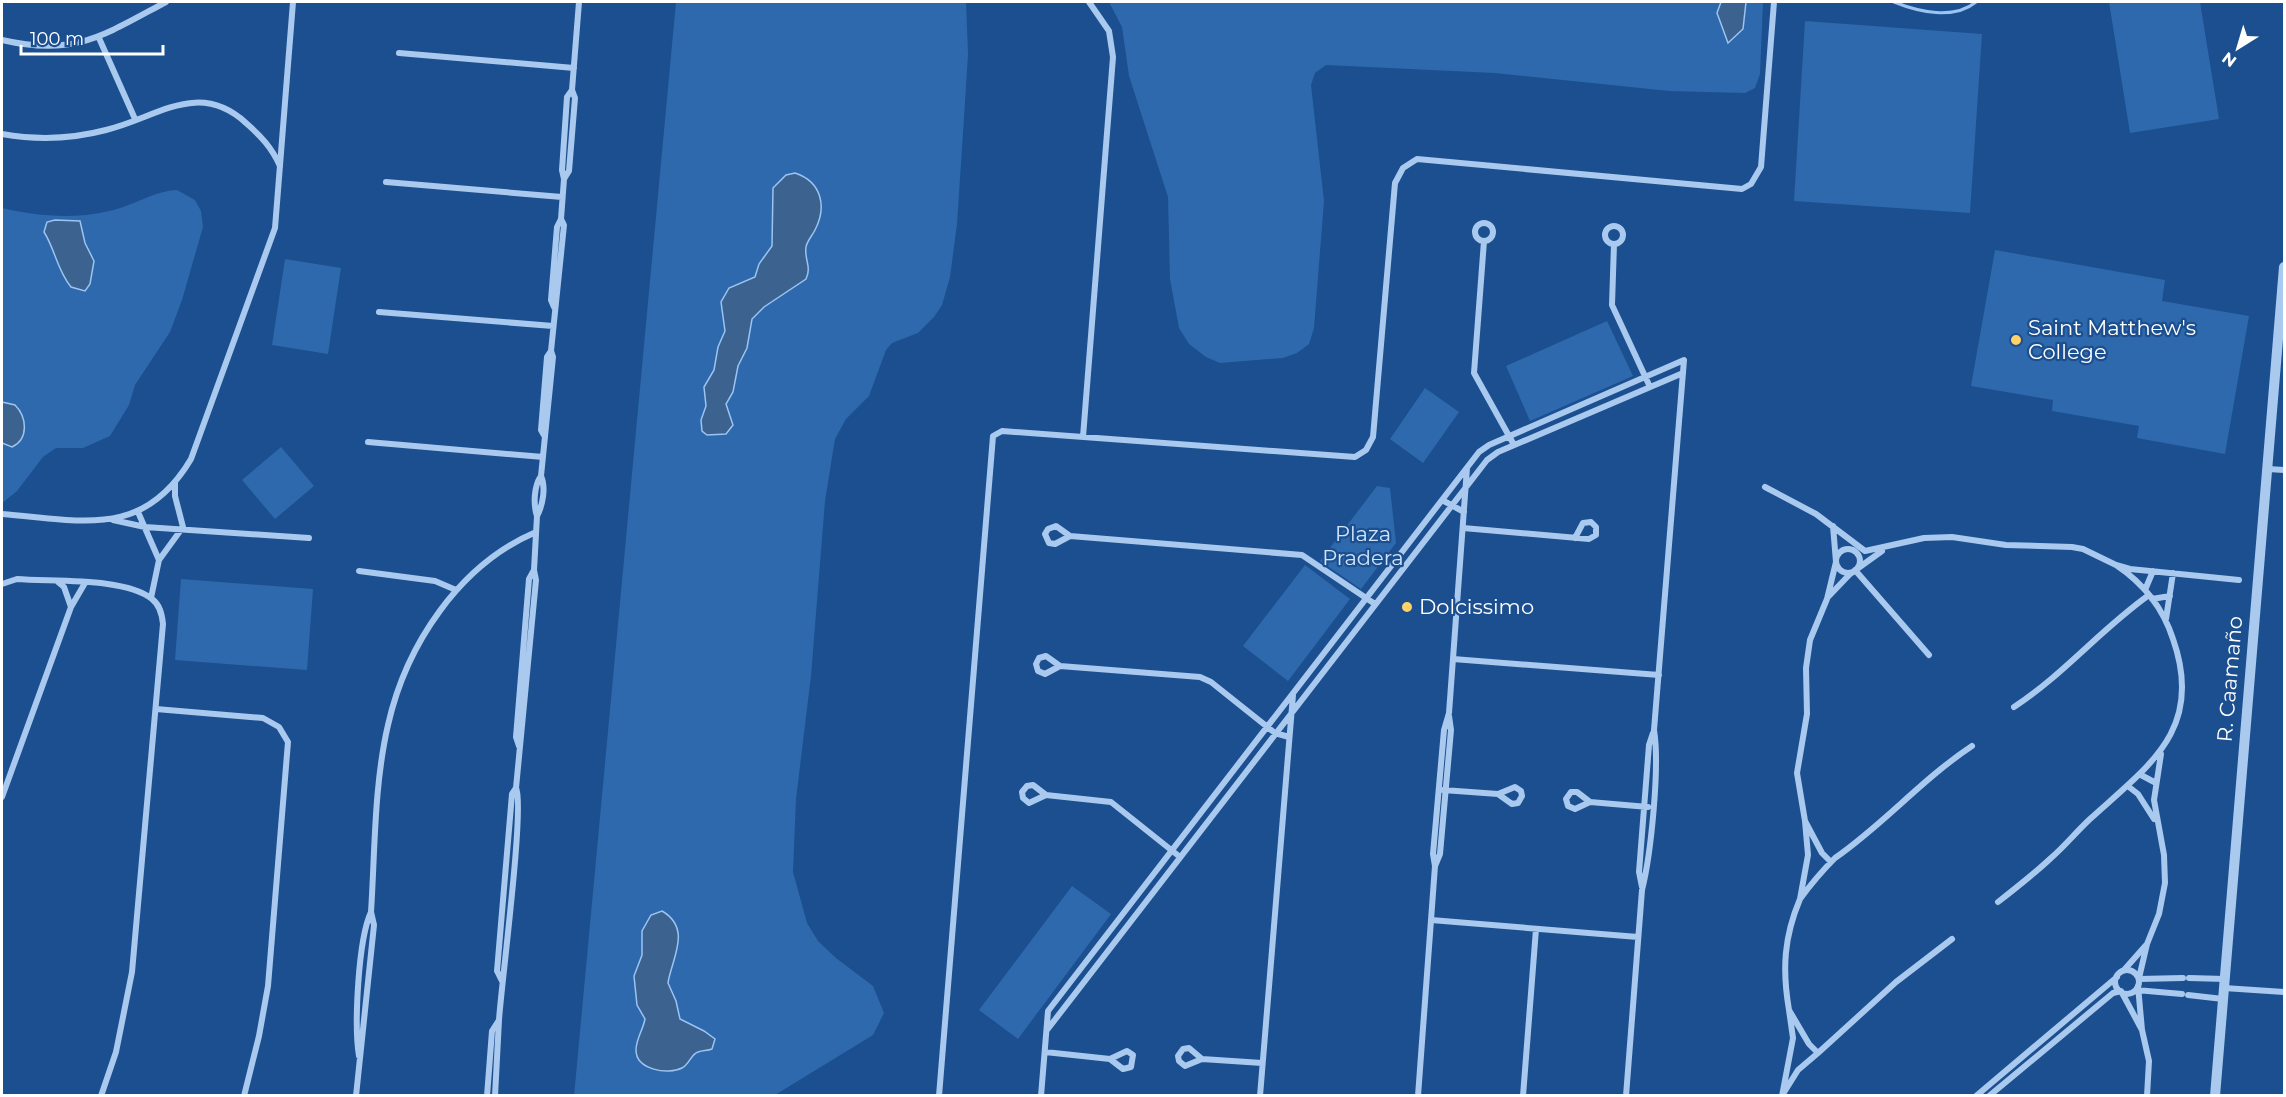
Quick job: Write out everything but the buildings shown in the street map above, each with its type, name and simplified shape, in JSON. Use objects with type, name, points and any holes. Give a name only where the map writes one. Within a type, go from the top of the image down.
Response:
[{"type":"street","points":[[2,40],[50,46],[82,43],[99,38],[166,2]]},
{"type":"street","points":[[111,520],[138,512],[156,500],[175,482],[196,449],[268,254],[277,216],[293,2]]},
{"type":"street","points":[[495,1095],[512,794],[516,788],[519,746],[516,737],[528,637],[529,579],[534,570],[537,516],[541,509],[544,482],[541,476],[553,357],[551,351],[554,307],[558,301],[564,225],[561,219],[564,179],[562,171],[567,97],[572,90],[579,2]]},
{"type":"street","points":[[1083,437],[1113,57],[1109,31],[1089,2]]},
{"type":"street","points":[[939,1095],[991,443],[997,432],[1354,457],[1361,455],[1373,437],[1395,183],[1403,168],[1417,159],[1742,189],[1751,184],[1761,167],[1774,2]]},
{"type":"street","points":[[99,38],[135,119]]},
{"type":"street","points":[[399,52],[574,68]]},
{"type":"street","points":[[2,134],[34,137],[74,136],[109,130],[176,105],[215,104],[235,113],[256,132],[272,150],[280,167]]},
{"type":"street","points":[[386,182],[562,197]]},
{"type":"street","points":[[1484,241],[1474,373],[1477,383],[1514,445]]},
{"type":"street","points":[[1614,244],[1612,305],[1650,387]]},
{"type":"street","name":"R. Caamaño","points":[[2215,1095],[2282,319],[2284,267]]},
{"type":"street","points":[[379,312],[553,326]]},
{"type":"street","points":[[1041,1095],[1048,1011],[1467,467],[1484,448],[1684,360],[1659,675],[1654,730],[1649,745],[1644,806],[1639,872],[1642,890]]},
{"type":"street","points":[[1046,1030],[1487,459],[1514,445],[1683,373]]},
{"type":"street","points":[[368,442],[543,457]]},
{"type":"street","points":[[1418,1095],[1435,866],[1433,854],[1442,790],[1444,730],[1449,713],[1467,467]]},
{"type":"street","points":[[2268,469],[2284,470]]},
{"type":"street","points":[[175,482],[175,496],[183,527]]},
{"type":"street","points":[[1765,487],[1816,514],[1833,526],[1854,548],[1859,560],[1856,570],[1827,599]]},
{"type":"street","points":[[1442,500],[1464,512]]},
{"type":"street","points":[[138,512],[159,560]]},
{"type":"street","points":[[2,514],[111,520],[144,527],[183,527],[309,538]]},
{"type":"street","points":[[1833,526],[1836,562],[1842,571],[1849,573],[1856,570],[1890,547]]},
{"type":"street","points":[[151,597],[159,560],[183,527]]},
{"type":"street","points":[[1463,528],[1575,538]]},
{"type":"street","points":[[359,1056],[356,1039],[365,925],[370,912],[381,769],[388,725],[414,653],[456,590],[502,549],[536,532]]},
{"type":"street","points":[[1070,536],[1302,555],[1375,604]]},
{"type":"street","points":[[1831,862],[1822,853],[1805,821],[1799,801],[1797,773],[1807,714],[1806,668],[1810,640],[1827,599],[1840,552],[1854,548],[1871,551],[1939,536],[2006,544],[2059,545],[2084,549],[2116,565],[2149,595],[2166,619],[2180,662],[2181,684],[2175,722],[2162,751],[2155,795],[2157,825],[2164,855],[2165,883],[2159,914],[2147,944],[2138,985]]},
{"type":"street","points":[[1413,538],[1422,545]]},
{"type":"street","points":[[2116,565],[2239,580]]},
{"type":"street","points":[[1856,570],[1929,655]]},
{"type":"street","points":[[359,571],[435,581],[456,590]]},
{"type":"street","points":[[2149,595],[2153,571]]},
{"type":"street","points":[[2166,619],[2173,573]]},
{"type":"street","points":[[2,585],[17,579],[126,588],[151,597],[158,604],[163,624],[132,972],[116,1052],[101,1095]]},
{"type":"street","points":[[57,582],[64,587],[71,607]]},
{"type":"street","points":[[2,797],[71,607],[85,583]]},
{"type":"street","points":[[2014,707],[2047,684],[2106,628],[2149,595],[2170,596]]},
{"type":"street","points":[[1453,659],[1659,675]]},
{"type":"street","points":[[1060,666],[1200,677],[1211,682],[1275,733],[1289,737]]},
{"type":"street","points":[[1260,1095],[1293,693]]},
{"type":"street","points":[[156,709],[263,718],[279,727],[288,742],[268,986],[259,1036],[244,1095]]},
{"type":"street","points":[[1626,1095],[1642,890],[1647,872],[1657,746],[1654,730]]},
{"type":"street","points":[[1800,899],[1831,862],[1864,836],[1938,768],[1972,746]]},
{"type":"street","points":[[1998,902],[2052,858],[2087,822],[2129,787],[2162,751]]},
{"type":"street","points":[[2141,775],[2156,783]]},
{"type":"street","points":[[2129,787],[2141,798],[2157,825]]},
{"type":"street","points":[[1442,790],[1498,794]]},
{"type":"street","points":[[1046,795],[1111,802],[1180,857]]},
{"type":"street","points":[[2141,798],[2155,795]]},
{"type":"street","points":[[1590,802],[1652,807]]},
{"type":"street","points":[[1783,1095],[1792,1045],[1785,951],[1789,929],[1800,899],[1808,855],[1805,821]]},
{"type":"street","points":[[1808,855],[1822,853]]},
{"type":"street","points":[[1806,867],[1818,875]]},
{"type":"street","points":[[356,1095],[374,925],[370,912]]},
{"type":"street","points":[[1431,920],[1638,937]]},
{"type":"street","points":[[1523,1095],[1536,928]]},
{"type":"street","points":[[1783,1095],[1806,1064],[1904,976],[1953,939]]},
{"type":"street","points":[[1976,1095],[2117,977],[2147,944]]},
{"type":"street","points":[[2124,970],[2134,972],[2138,985],[2142,1030],[2149,1061],[2147,1095]]},
{"type":"street","points":[[361,975],[369,975]]},
{"type":"street","points":[[2117,977],[2116,985],[2142,1030]]},
{"type":"street","points":[[1989,1095],[2108,996],[2121,991],[2128,993],[2138,985],[2186,978],[2224,989]]},
{"type":"street","points":[[2138,985],[2185,995],[2224,989],[2284,992]]},
{"type":"street","points":[[1789,1010],[1807,1040],[1818,1053]]},
{"type":"street","points":[[487,1095],[492,1031],[499,1020]]},
{"type":"street","points":[[1792,1045],[1807,1040]]},
{"type":"street","points":[[1045,1052],[1110,1059]]},
{"type":"street","points":[[1791,1058],[1806,1064]]},
{"type":"street","points":[[1202,1059],[1262,1063]]},
{"type":"green space","points":[[676,2],[966,2],[968,54],[957,224],[950,277],[942,305],[934,317],[918,333],[892,343],[886,350],[869,396],[846,419],[835,439],[825,501],[811,676],[796,799],[793,872],[807,923],[818,941],[873,986],[884,1013],[873,1035],[775,1095],[574,1096]]},
{"type":"green space","points":[[1109,2],[1763,2],[1760,74],[1755,88],[1745,93],[1669,91],[1494,73],[1326,65],[1315,73],[1311,85],[1324,201],[1314,328],[1309,344],[1297,353],[1283,358],[1220,363],[1206,357],[1189,344],[1179,328],[1170,279],[1168,197],[1129,76],[1122,27]]},
{"type":"green space","points":[[2109,2],[2200,2],[2219,119],[2130,133]]},
{"type":"green space","points":[[1805,21],[1982,34],[1970,213],[1794,201]]},
{"type":"green space","points":[[177,190],[195,200],[201,211],[203,227],[182,300],[170,332],[135,385],[129,405],[110,436],[83,448],[56,448],[43,457],[17,491],[2,503],[2,208],[46,215],[76,216],[106,212],[162,192]]},
{"type":"green space","points":[[1995,250],[2165,280],[2162,301],[2249,316],[2225,454],[2137,438],[2139,426],[2052,411],[2053,400],[1971,386]]},
{"type":"green space","points":[[285,259],[341,268],[328,354],[272,345]]},
{"type":"green space","points":[[1607,321],[1633,376],[1530,421],[1506,366]]},
{"type":"green space","points":[[1425,388],[1459,412],[1423,463],[1390,439]]},
{"type":"green space","points":[[281,447],[314,486],[275,519],[242,480]]},
{"type":"green space","name":"Plaza Pradera","points":[[1377,486],[1390,488],[1396,543],[1361,589],[1320,561]]},
{"type":"green space","points":[[1305,565],[1350,599],[1288,681],[1243,646]]},
{"type":"green space","points":[[181,579],[313,589],[307,670],[175,660]]},
{"type":"green space","points":[[1072,886],[1111,914],[1018,1039],[979,1010]]},
{"type":"shaded area","points":[[1721,2],[1746,2],[1743,29],[1728,43],[1717,13]]},
{"type":"shaded area","points":[[795,173],[811,182],[820,196],[819,221],[806,247],[808,275],[806,279],[764,307],[752,319],[747,348],[738,366],[733,392],[726,404],[733,425],[726,434],[707,435],[702,431],[701,420],[706,406],[704,387],[714,370],[718,347],[725,331],[721,302],[729,288],[755,277],[759,264],[772,246],[773,188],[786,175]]},
{"type":"shaded area","points":[[80,221],[85,243],[94,261],[90,284],[85,291],[71,287],[66,280],[44,232],[47,222]]},
{"type":"shaded area","points":[[2,402],[15,405],[24,421],[24,433],[18,443],[12,447],[2,443]]},
{"type":"shaded area","points":[[662,911],[671,918],[678,936],[678,945],[668,983],[676,1001],[680,1019],[715,1039],[712,1049],[696,1053],[684,1067],[669,1071],[647,1066],[637,1057],[636,1050],[645,1019],[637,1005],[634,976],[642,955],[642,931],[651,915]]},
{"type":"waterway","points":[[1894,2],[1914,9],[1947,13],[1967,8],[1976,2]]},
{"type":"place","name":"Saint Matthew's College","points":[[2016,340]]},
{"type":"place","name":"Dolcissimo","points":[[1407,607]]}]
